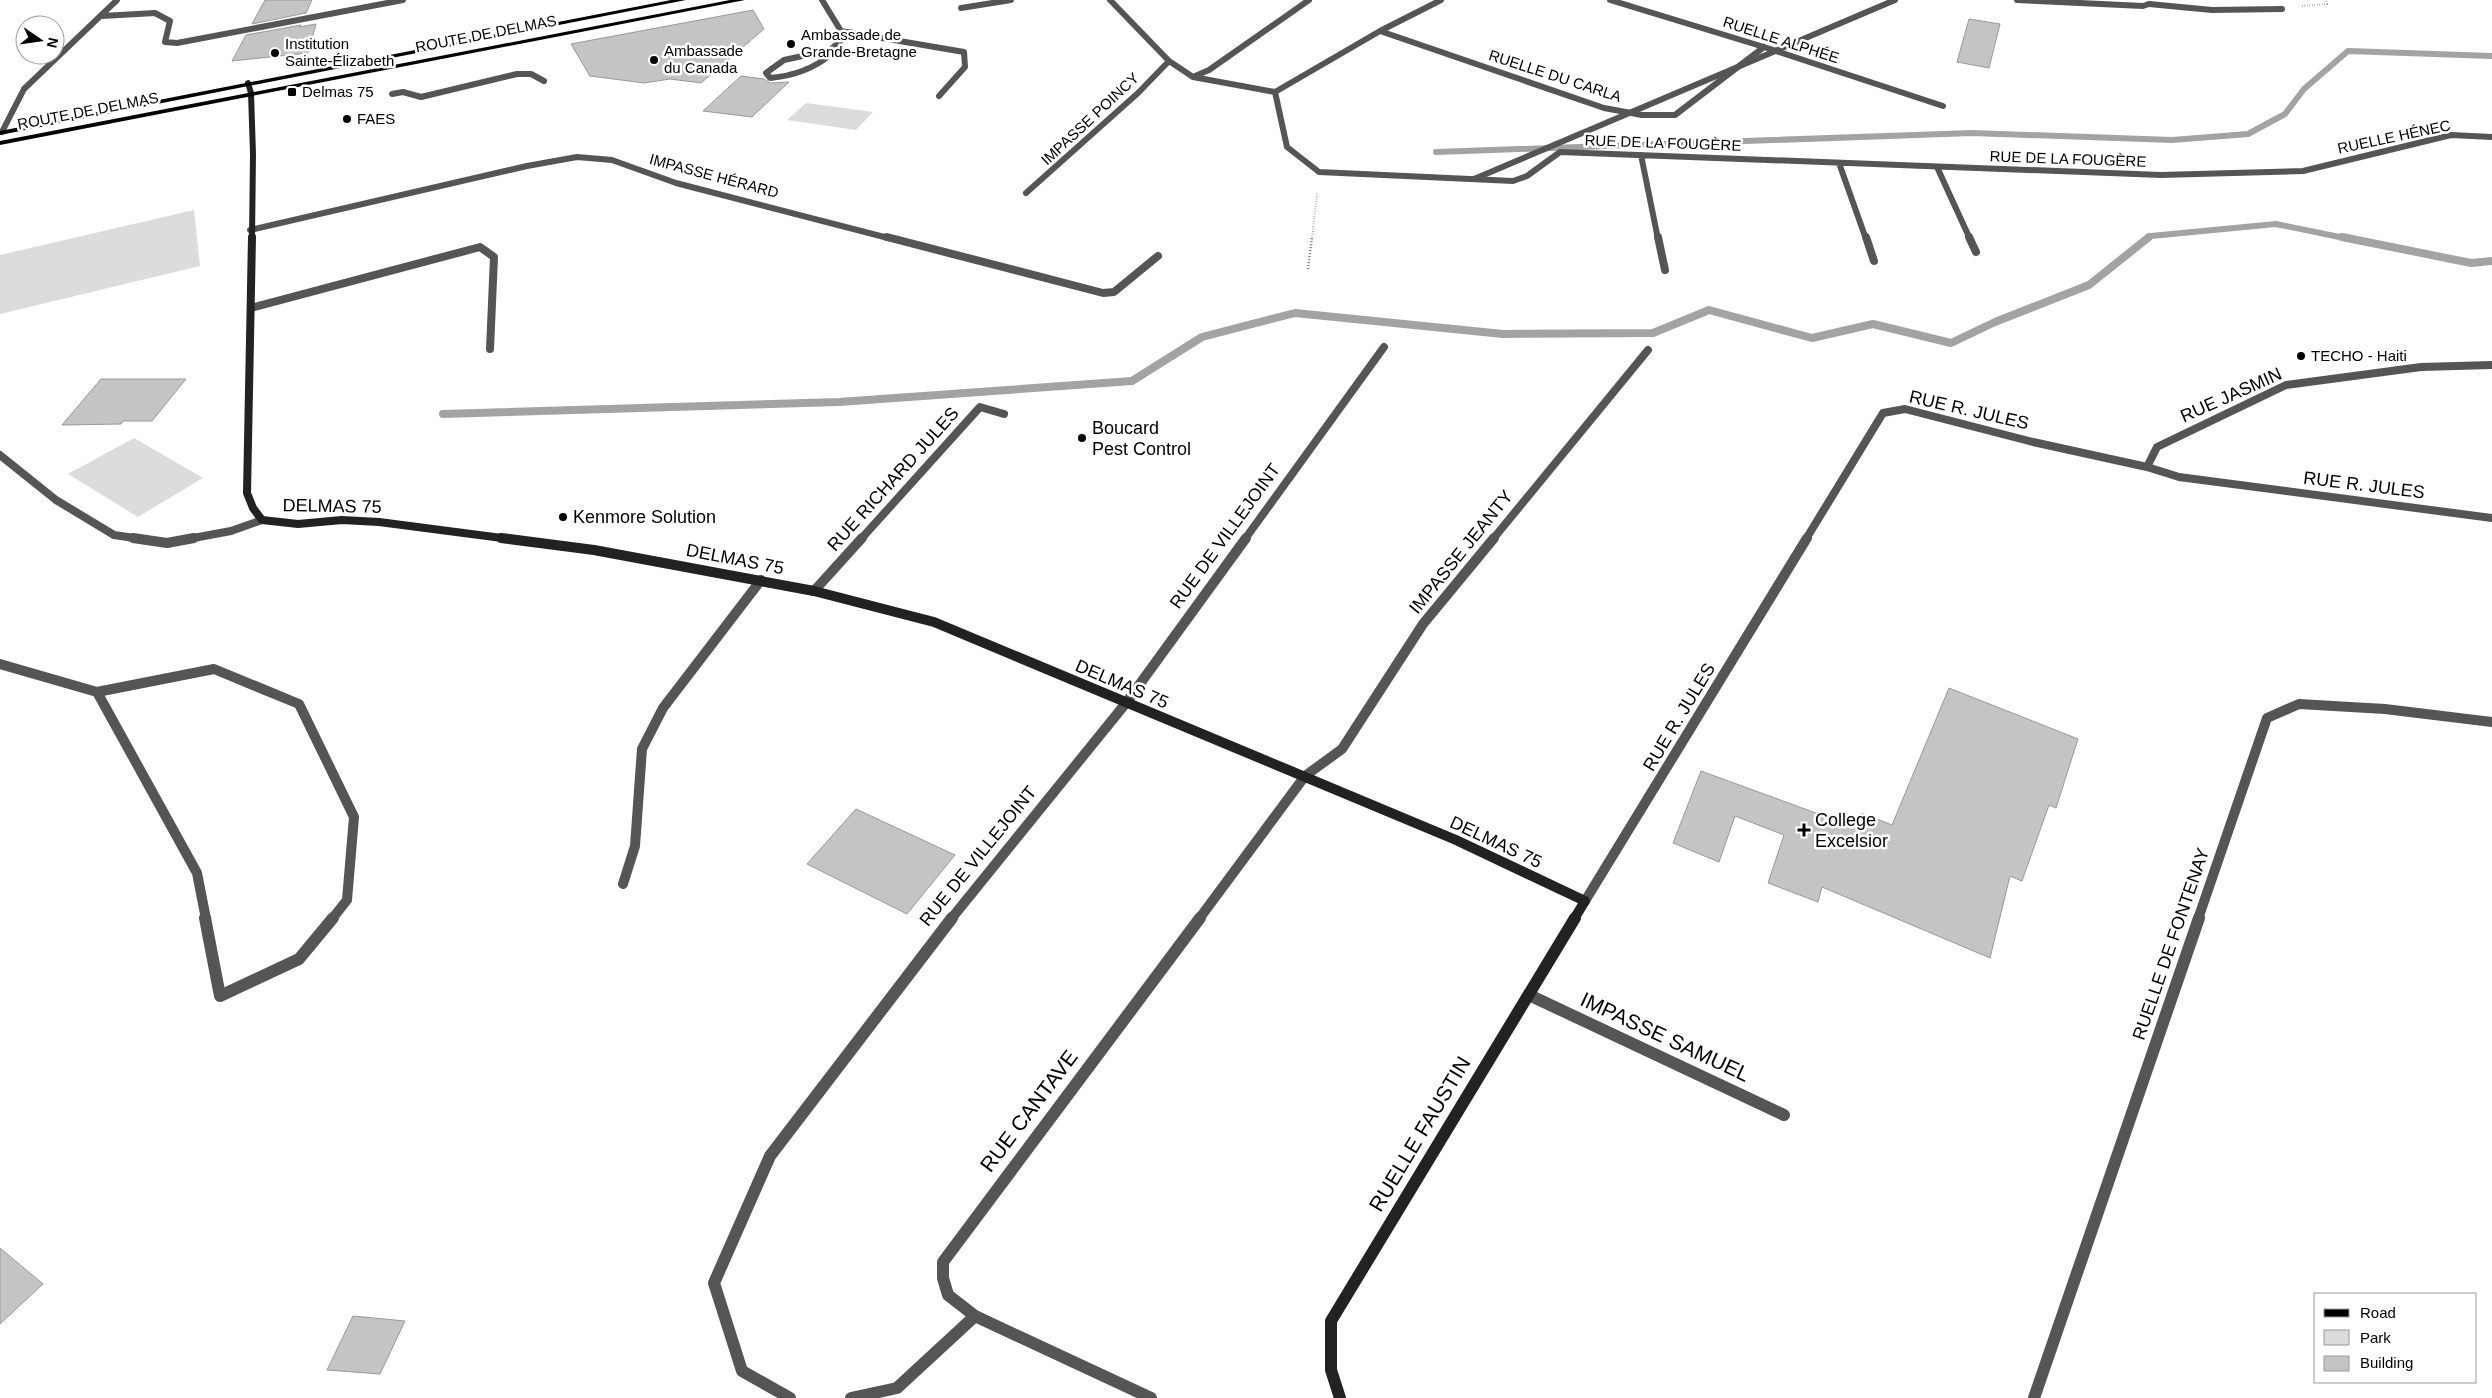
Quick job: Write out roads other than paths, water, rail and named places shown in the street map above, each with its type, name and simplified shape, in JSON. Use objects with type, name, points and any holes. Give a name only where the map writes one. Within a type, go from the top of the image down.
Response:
[{"type":"main road","name":"ROUTE DE DELMAS","points":[[1,132],[682,0]]},
{"type":"main road","name":"ROUTE DE DELMAS","points":[[0,143],[251,93],[741,0]]},
{"type":"street","points":[[1,132],[24,89],[117,0]]},
{"type":"street","points":[[102,16],[155,13],[170,21],[165,42],[177,42],[403,0]]},
{"type":"street","points":[[822,0],[841,30],[964,52],[965,67],[939,96]]},
{"type":"street","points":[[960,8],[1011,0]]},
{"type":"street","points":[[1110,0],[1169,61],[1193,77],[1274,92],[1380,31],[1442,0]]},
{"type":"street","points":[[1193,77],[1209,70],[1308,0]]},
{"type":"street","name":"RUELLE ALPHÉE","points":[[1610,0],[1764,47],[1943,106]]},
{"type":"street","points":[[1474,179],[1895,0]]},
{"type":"street","points":[[2017,0],[2114,6],[2144,6],[2149,4]]},
{"type":"street","points":[[2141,0],[2149,4],[2212,10],[2282,10]]},
{"type":"street","name":"RUELLE DU CARLA","points":[[1380,31],[1604,108],[1642,115],[1675,115],[1764,47]]},
{"type":"street","points":[[830,50],[830,55],[821,63],[807,70],[785,77],[770,78],[766,73],[784,60],[830,50],[850,32]]},
{"type":"street","name":"IMPASSE POINCY","points":[[1026,193],[1138,93],[1169,61]]},
{"type":"street","points":[[392,94],[403,92],[421,97],[517,74],[531,74],[544,81]]},
{"type":"street","name":"DELMAS 75","points":[[248,83],[251,93],[253,154],[250,230],[251,308],[247,493],[253,508],[262,520],[298,524],[342,520],[379,522],[594,550],[814,591],[934,622],[1456,840],[1586,901]]},
{"type":"street","name":"RUE DE LA FOUGÈRE","points":[[1274,92],[1287,147],[1319,172],[1474,179],[1519,179],[1560,152],[2161,175],[2303,170]]},
{"type":"street","name":"RUELLE HÉNEC","points":[[2303,170],[2451,135],[2492,137]]},
{"type":"street","points":[[1641,155],[1665,270]]},
{"type":"street","name":"IMPASSE HÉRARD","points":[[250,230],[518,168],[577,157],[612,160],[676,183],[1103,293],[1114,292],[1158,256]]},
{"type":"street","points":[[1839,163],[1874,261]]},
{"type":"street","points":[[1937,167],[1976,252]]},
{"type":"street","points":[[251,308],[480,247],[494,257],[490,349]]},
{"type":"street","name":"RUE DE VILLEJOINT","points":[[790,1398],[742,1372],[714,1283],[770,1156],[987,872],[1126,703],[1384,347]]},
{"type":"street","name":"IMPASSE JEANTY","points":[[1305,776],[1342,749],[1423,624],[1648,350]]},
{"type":"street","name":"RUE JASMIN","points":[[2147,467],[2157,447],[2286,385],[2421,367],[2492,365]]},
{"type":"street","name":"RUE RICHARD JULES","points":[[814,591],[980,407],[1004,414]]},
{"type":"street","name":"RUE R. JULES","points":[[1586,901],[1883,414],[1904,409],[2033,442],[2147,467],[2179,477],[2492,518]]},
{"type":"street","points":[[0,455],[56,500],[114,535],[167,543],[231,531],[262,520]]},
{"type":"street","points":[[623,884],[635,846],[642,749],[664,708],[761,580]]},
{"type":"street","points":[[0,664],[97,692],[214,669],[299,704],[354,817],[347,900],[299,959],[220,996],[197,873],[97,692]]},
{"type":"street","name":"RUELLE DE FONTENAY","points":[[2034,1398],[2267,718],[2299,704],[2385,709],[2492,722]]},
{"type":"street","name":"RUE CANTAVE","points":[[1151,1398],[975,1316],[948,1294],[943,1278],[943,1262],[1305,776]]},
{"type":"street","name":"RUELLE FAUSTIN","points":[[1340,1398],[1333,1385],[1328,1355],[1331,1321],[1586,901]]},
{"type":"street","name":"IMPASSE SAMUEL","points":[[1529,995],[1784,1115]]},
{"type":"street","points":[[851,1398],[896,1388],[975,1316]]},
{"type":"waterway","points":[[1436,152],[1972,133],[2172,140],[2248,134],[2285,114],[2304,89],[2348,51],[2492,56]]},
{"type":"waterway","points":[[2148,239],[2151,236],[2276,224],[2349,239]]},
{"type":"waterway","points":[[443,414],[839,402],[1132,381],[1202,337],[1295,313],[1503,334],[1653,333],[1709,310],[1812,338],[1873,324],[1951,343],[1995,322],[2089,285],[2149,237]]},
{"type":"waterway","points":[[2342,237],[2471,263],[2492,261]]},
{"type":"place","name":"Ambassade de Grande-Bretagne","points":[[791,44]]},
{"type":"place","name":"Institution Sainte-Élizabeth","points":[[275,53]]},
{"type":"place","name":"Ambassade du Canada","points":[[654,60]]},
{"type":"place","name":"Delmas 75","points":[[292,92]]},
{"type":"place","name":"FAES","points":[[347,119]]},
{"type":"place","name":"TECHO - Haiti","points":[[2301,356]]},
{"type":"place","name":"Boucard Pest Control","points":[[1082,438]]},
{"type":"place","name":"Kenmore Solution","points":[[563,517]]},
{"type":"place","name":"College Excelsior","points":[[1804,830]]}]
